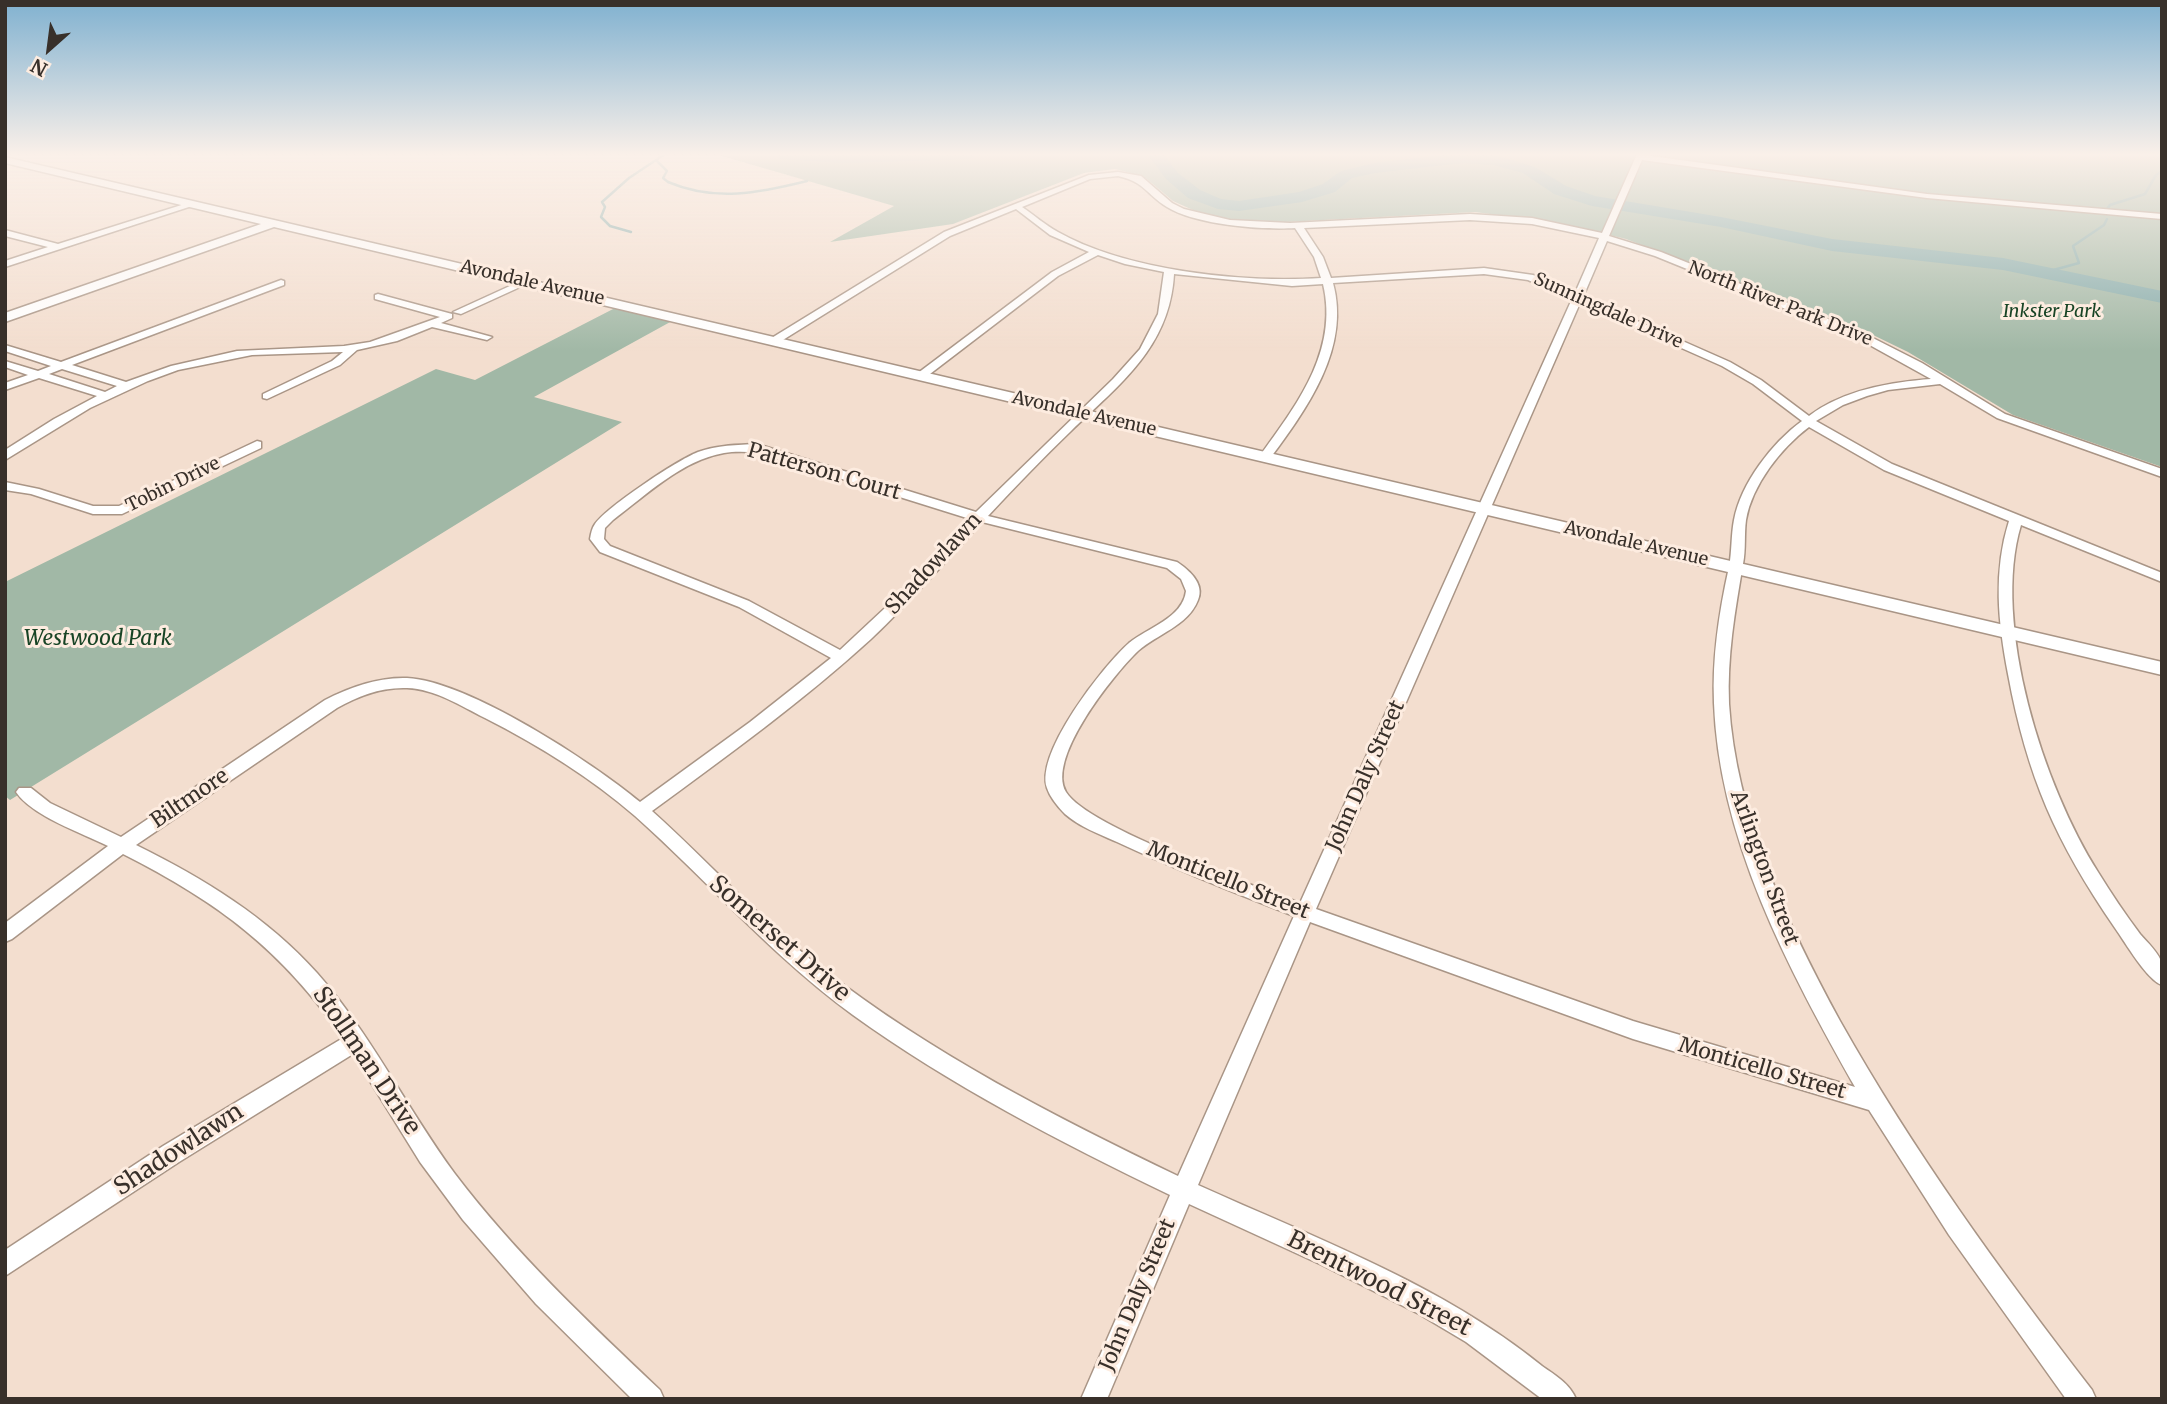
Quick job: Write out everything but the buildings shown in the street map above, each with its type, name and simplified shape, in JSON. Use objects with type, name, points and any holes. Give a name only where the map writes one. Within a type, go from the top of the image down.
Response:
[{"type":"street","points":[[5,264],[145,220]]},
{"type":"street","name":"Avondale Avenue","points":[[265,220],[2162,669]]},
{"type":"street","points":[[775,341],[934,241],[982,220]]},
{"type":"street","name":"Sunningdale Drive","points":[[1035,220],[1053,233],[1096,253],[1169,272],[1249,281],[1328,282],[1499,271],[1530,277],[1744,373],[1807,421],[1888,467],[2162,578]]},
{"type":"street","name":"North River Park Drive","points":[[1216,220],[1244,225],[1298,226],[1385,220]]},
{"type":"street","name":"North River Park Drive","points":[[1507,220],[1545,223],[1604,237],[1658,254],[1823,320],[1897,353],[1978,404],[2023,425],[2162,473]]},
{"type":"street","name":"John Daly Street","points":[[1094,1399],[1182,1190],[1486,509],[1612,220]]},
{"type":"street","points":[[5,318],[276,222]]},
{"type":"street","points":[[1265,457],[1307,400],[1326,359],[1333,320],[1328,282],[1317,251],[1298,226]]},
{"type":"street","points":[[5,233],[58,247]]},
{"type":"street","points":[[922,375],[1055,274],[1096,253]]},
{"type":"street","name":"Shadowlawn","points":[[640,811],[746,733],[841,657],[915,588],[978,517],[1132,367],[1155,336],[1168,302],[1169,272]]},
{"type":"street","points":[[458,312],[526,282]]},
{"type":"street","points":[[5,387],[281,283]]},
{"type":"street","points":[[5,456],[44,429],[105,395],[170,370],[217,357],[261,351],[355,347],[390,340],[449,316],[379,297]]},
{"type":"street","points":[[432,324],[487,337]]},
{"type":"street","points":[[267,396],[336,363],[355,347]]},
{"type":"street","points":[[5,348],[127,386]]},
{"type":"street","points":[[5,364],[105,395]]},
{"type":"street","name":"Arlington Street","points":[[1942,381],[1906,383],[1873,390],[1832,405],[1807,421],[1781,444],[1749,492],[1739,521],[1736,568],[1731,582],[1722,677],[1723,719],[1738,801],[1758,862],[1796,955],[1875,1102],[1936,1199],[2023,1321],[2083,1399]]},
{"type":"street","name":"Tobin Drive","points":[[5,485],[24,486],[94,512],[108,513],[122,510],[257,445]]},
{"type":"street","name":"Patterson Court","points":[[841,657],[744,604],[605,549],[597,539],[599,527],[608,517],[690,461],[711,451],[736,447],[757,448],[978,517]]},
{"type":"street","name":"Monticello Street","points":[[978,517],[1172,565],[1185,574],[1193,587],[1190,603],[1183,611],[1134,647],[1084,708],[1059,755],[1054,776],[1056,790],[1073,811],[1185,866],[1304,912],[1634,1031],[1875,1102]]},
{"type":"street","points":[[2016,520],[2007,544],[2004,571],[2009,633],[2027,732],[2038,769],[2060,820],[2098,891],[2162,977]]},
{"type":"street","name":"Somerset Drive","points":[[386,684],[412,683],[428,687],[508,723],[576,763],[640,811],[764,932],[860,1009],[925,1053],[998,1097],[1182,1190]]},
{"type":"street","name":"Biltmore","points":[[5,934],[121,846],[331,704],[355,692],[386,684]]},
{"type":"street","name":"Stollman Drive","points":[[25,792],[44,807],[194,883],[261,930],[311,979],[356,1041],[403,1118],[449,1183],[503,1250],[573,1325],[651,1399]]},
{"type":"street","name":"Shadowlawn","points":[[5,1264],[171,1154],[356,1041]]},
{"type":"street","name":"Brentwood Street","points":[[1182,1190],[1389,1283],[1453,1318],[1494,1345],[1563,1399]]},
{"type":"green space","name":"Inkster Park","points":[[870,220],[965,220],[953,224],[830,242]]},
{"type":"green space","name":"Inkster Park","points":[[1234,220],[1333,220],[1267,223]]},
{"type":"green space","name":"Inkster Park","points":[[1531,220],[2162,220],[2162,467],[2013,415],[1908,352],[1871,334],[1626,239],[1564,224]]},
{"type":"green space","name":"Westwood Park","points":[[615,308],[672,321],[534,397],[622,422],[10,800],[5,796],[5,582],[436,369],[475,380]]},
{"type":"waterway","points":[[604,220],[610,226],[631,232]]},
{"type":"waterway","points":[[1706,220],[1832,245],[2003,264],[2162,297]]},
{"type":"waterway","points":[[2046,272],[2079,263],[2073,246],[2104,225],[2107,220]]}]
